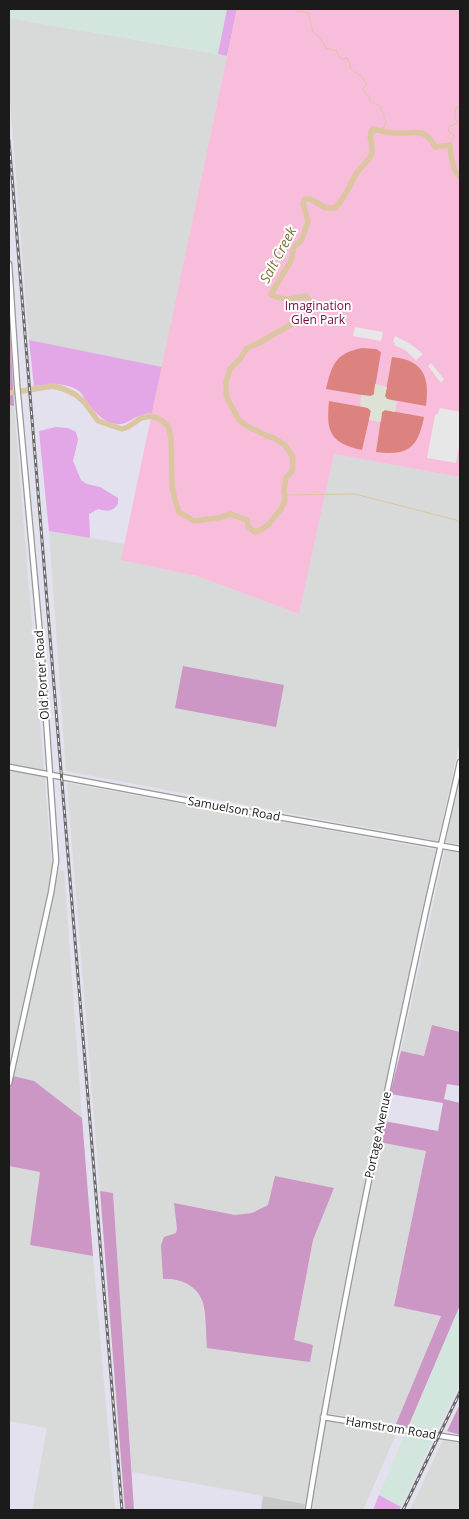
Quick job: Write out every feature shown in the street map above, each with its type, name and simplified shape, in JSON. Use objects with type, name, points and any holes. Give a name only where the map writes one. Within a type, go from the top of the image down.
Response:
[{"type":"street","name":"Old Porter Road","points":[[9,264],[17,384],[40,637],[56,861],[55,874],[9,1083]]},
{"type":"street","name":"Portage Avenue","points":[[308,1510],[323,1416],[370,1168],[460,762]]},
{"type":"street","name":"Samuelson Road","points":[[9,767],[460,849]]},
{"type":"street","name":"Hamstrom Road","points":[[323,1416],[460,1439]]},
{"type":"shaded area","points":[[9,9],[227,9],[218,54],[9,18]]},
{"type":"shaded area","points":[[227,9],[237,9],[227,56],[218,54]]},
{"type":"shaded area","points":[[9,18],[227,56],[162,367],[29,340],[9,86]]},
{"type":"shaded area","points":[[9,309],[14,406],[9,405]]},
{"type":"shaded area","points":[[355,327],[383,332],[381,341],[353,336]]},
{"type":"shaded area","points":[[395,336],[412,345],[423,354],[416,360],[405,350],[394,345]]},
{"type":"shaded area","points":[[29,340],[162,367],[152,413],[141,415],[120,424],[111,423],[99,416],[80,392],[74,388],[57,384],[34,386]]},
{"type":"shaded area","points":[[362,348],[376,349],[381,352],[374,394],[368,396],[326,389],[330,373],[337,361],[346,353]]},
{"type":"shaded area","points":[[392,357],[411,362],[422,371],[427,386],[426,406],[387,399],[385,396]]},
{"type":"shaded area","points":[[431,363],[444,379],[441,383],[428,366]]},
{"type":"shaded area","points":[[375,384],[387,387],[385,396],[387,399],[397,402],[395,412],[385,410],[382,412],[381,421],[379,422],[369,420],[371,411],[360,406],[361,395],[371,396],[374,394]]},
{"type":"shaded area","points":[[329,401],[368,408],[371,411],[362,450],[343,444],[332,434],[328,421]]},
{"type":"shaded area","points":[[9,405],[14,406],[52,869],[64,871],[82,1118],[34,1081],[9,1075]]},
{"type":"shaded area","points":[[440,408],[460,412],[460,440],[456,463],[427,458],[435,415],[438,414]]},
{"type":"shaded area","points":[[385,410],[424,417],[422,428],[415,443],[410,448],[396,453],[376,452],[382,412]]},
{"type":"shaded area","points":[[56,427],[68,428],[76,432],[78,440],[73,461],[81,480],[87,484],[100,487],[118,498],[118,504],[111,510],[98,509],[89,514],[90,538],[49,531],[39,431]]},
{"type":"shaded area","points":[[334,454],[460,477],[460,740],[438,841],[66,771],[49,531],[125,544],[122,560],[197,576],[299,614]]},
{"type":"shaded area","points":[[183,666],[284,685],[276,727],[175,708]]},
{"type":"shaded area","points":[[460,776],[460,844],[446,842]]},
{"type":"shaded area","points":[[67,783],[437,850],[376,1129],[322,1396],[326,1398],[308,1504],[132,1472],[113,1193],[100,1191]],"holes":[[[276,1176],[334,1188],[313,1240],[294,1341],[207,1348],[203,1301],[192,1286],[180,1280],[163,1279],[164,1237],[176,1233],[177,1229],[174,1203],[235,1215],[252,1213],[268,1205]]]},
{"type":"shaded area","points":[[445,850],[460,853],[460,1032],[432,1025],[424,1056],[401,1051]]},
{"type":"shaded area","points":[[432,1025],[460,1032],[460,1086],[447,1084],[444,1099],[460,1103],[460,1305],[408,1427],[396,1424],[441,1316],[394,1306],[426,1151],[379,1142],[384,1121],[438,1131],[443,1103],[390,1094],[401,1051],[424,1056]]},
{"type":"shaded area","points":[[9,1075],[34,1081],[82,1118],[93,1256],[30,1245],[40,1172],[9,1166]]},
{"type":"shaded area","points":[[379,1142],[426,1151],[394,1306],[441,1315],[396,1424],[327,1413]]},
{"type":"shaded area","points":[[9,1166],[40,1171],[30,1245],[93,1256],[115,1510],[32,1510],[47,1428],[9,1421]]},
{"type":"shaded area","points":[[275,1176],[334,1188],[313,1240],[294,1340],[313,1345],[310,1362],[207,1348],[204,1309],[199,1294],[186,1283],[163,1279],[161,1245],[164,1237],[176,1233],[174,1203],[235,1215],[252,1213],[268,1205]]},
{"type":"shaded area","points":[[100,1191],[113,1193],[134,1510],[125,1510]]},
{"type":"shaded area","points":[[460,1305],[460,1382],[401,1507],[379,1495]]},
{"type":"shaded area","points":[[460,1404],[460,1435],[447,1431]]},
{"type":"shaded area","points":[[325,1419],[397,1432],[363,1510],[310,1510]]},
{"type":"shaded area","points":[[443,1440],[460,1443],[460,1510],[410,1510]]},
{"type":"shaded area","points":[[379,1495],[401,1507],[399,1510],[373,1510]]},
{"type":"shaded area","points":[[263,1496],[305,1504],[304,1510],[261,1510]]},
{"type":"green space","name":"Imagination Glen Park","points":[[237,9],[460,9],[460,477],[334,454],[299,614],[197,576],[121,560]]},
{"type":"waterway","points":[[294,9],[299,12],[308,13],[313,32],[320,38],[326,48],[337,51],[338,56],[342,59],[347,58],[350,68],[362,78],[366,86],[363,89],[364,92],[369,96],[370,102],[379,105],[384,115],[386,122],[382,131]]},
{"type":"waterway","points":[[450,145],[454,135],[448,131],[449,127],[457,123],[455,113],[457,106],[460,108]]},
{"type":"waterway","name":"Salt Creek","points":[[9,393],[53,386],[64,389],[76,395],[85,403],[98,421],[122,429],[141,418],[151,416],[161,420],[168,426],[171,438],[172,486],[179,512],[194,521],[218,518],[231,514],[247,520],[248,526],[254,532],[261,530],[269,524],[281,509],[285,500],[286,478],[292,471],[293,457],[285,445],[239,420],[228,400],[226,381],[230,369],[247,348],[302,318],[312,307],[312,303],[306,296],[284,299],[271,294],[291,261],[294,247],[301,241],[306,228],[308,221],[303,203],[305,199],[310,199],[326,208],[335,208],[339,204],[358,171],[371,155],[370,134],[373,129],[394,133],[419,132],[427,136],[435,147],[450,145],[451,158],[460,177]]},
{"type":"waterway","points":[[285,495],[355,494],[456,520],[460,523]]},
{"type":"railway","points":[[9,140],[122,1510]]},
{"type":"railway","points":[[403,1510],[460,1392]]}]
